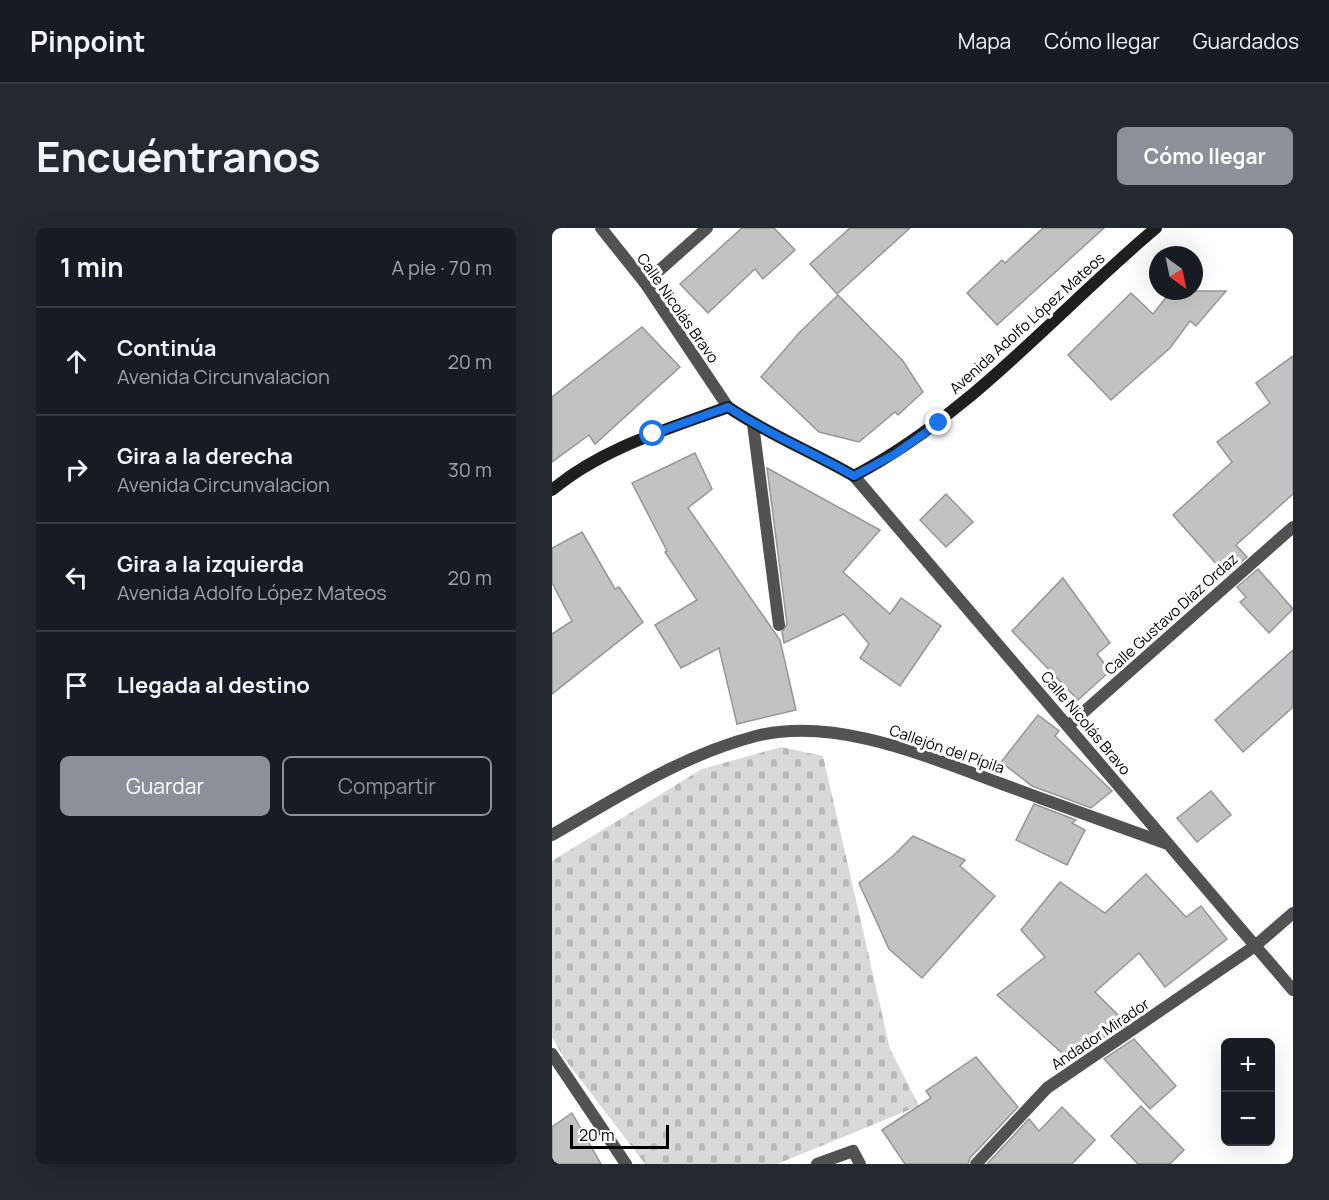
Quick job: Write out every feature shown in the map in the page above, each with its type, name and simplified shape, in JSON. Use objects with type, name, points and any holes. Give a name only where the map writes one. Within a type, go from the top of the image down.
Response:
[{"type":"street","name":"Calle Nicolás Bravo","points":[[602,228],[645,283],[728,407]]},
{"type":"street","points":[[645,283],[707,228]]},
{"type":"street","name":"Avenida Adolfo López Mateos","points":[[854,476],[895,454],[939,423],[1156,228]]},
{"type":"street","points":[[552,490],[606,455],[728,407],[753,424],[806,449],[854,476]]},
{"type":"street","points":[[753,424],[779,626]]},
{"type":"street","name":"Calle Nicolás Bravo","points":[[854,476],[1293,990]]},
{"type":"street","name":"Calle Gustavo Díaz Ordaz","points":[[1069,725],[1293,527]]},
{"type":"street","name":"Callejón del Pípila","points":[[552,835],[702,752],[758,735],[812,732],[883,741],[1166,843]]},
{"type":"street","name":"Andador Mirador","points":[[976,1164],[1047,1088],[1255,946],[1293,913]]},
{"type":"street","points":[[552,1054],[556,1068],[627,1164]]},
{"type":"street","points":[[817,1164],[853,1151],[860,1164]]},
{"type":"green space","points":[[781,747],[823,756],[890,1049],[919,1106],[777,1164],[645,1164],[564,1058],[552,1037],[552,861],[702,769]]},
{"type":"building","points":[[742,228],[774,228],[795,250],[763,279],[755,269],[708,313],[680,284]]},
{"type":"building","points":[[850,228],[910,228],[837,294],[810,264]]},
{"type":"building","points":[[1043,228],[1104,228],[997,325],[967,293],[1002,260],[1005,263]]},
{"type":"building","points":[[1203,291],[1226,291],[1196,326],[1190,321],[1170,348],[1111,400],[1068,355],[1131,293],[1153,314],[1164,300],[1203,300]]},
{"type":"building","points":[[838,295],[903,361],[923,392],[898,415],[895,412],[859,442],[819,432],[761,377],[799,333]]},
{"type":"building","points":[[642,327],[680,367],[595,444],[589,435],[552,462],[552,397]]},
{"type":"building","points":[[1293,356],[1293,494],[1236,545],[1247,557],[1226,575],[1173,515],[1232,462],[1217,442],[1270,403],[1256,383]]},
{"type":"building","points":[[695,453],[712,489],[688,508],[780,640],[796,710],[737,724],[719,648],[681,668],[655,625],[697,600],[665,552],[667,551],[632,483]]},
{"type":"building","points":[[767,468],[880,530],[843,572],[890,614],[901,598],[941,626],[900,686],[860,658],[869,644],[844,614],[784,643],[782,632],[787,624]]},
{"type":"building","points":[[946,494],[973,522],[946,547],[920,520]]},
{"type":"building","points":[[582,532],[615,589],[619,587],[643,622],[552,694],[552,634],[572,621],[552,583],[552,548]]},
{"type":"building","points":[[1258,569],[1293,609],[1269,633],[1240,602],[1246,597],[1237,587]]},
{"type":"building","points":[[1063,578],[1110,643],[1097,654],[1110,671],[1078,700],[1012,631]]},
{"type":"building","points":[[1293,650],[1293,707],[1243,752],[1215,720]]},
{"type":"building","points":[[1038,715],[1059,731],[1055,736],[1112,791],[1091,808],[1032,786],[1001,762]]},
{"type":"building","points":[[1211,791],[1231,815],[1197,842],[1177,818]]},
{"type":"building","points":[[1034,804],[1076,820],[1072,823],[1085,830],[1067,865],[1016,840]]},
{"type":"building","points":[[913,836],[965,860],[960,866],[995,896],[922,978],[889,949],[859,883],[893,856]]},
{"type":"building","points":[[1146,874],[1186,917],[1201,906],[1227,939],[1165,987],[1139,953],[1095,992],[1125,1022],[1071,1061],[997,995],[1045,957],[1021,930],[1060,882],[1105,913]]},
{"type":"building","points":[[1134,1039],[1176,1086],[1150,1109],[1104,1059]]},
{"type":"building","points":[[976,1057],[1018,1107],[970,1158],[968,1164],[905,1164],[882,1130],[931,1098],[926,1091]]},
{"type":"building","points":[[1141,1106],[1184,1150],[1170,1164],[1138,1164],[1111,1136]]},
{"type":"building","points":[[1062,1107],[1095,1140],[1072,1164],[987,1164],[1029,1119],[1039,1131]]},
{"type":"building","points":[[572,1113],[601,1164],[552,1164],[552,1127]]},
{"type":"route","points":[[653,434],[728,407],[753,424],[806,449],[854,476],[895,454],[939,423]]}]
